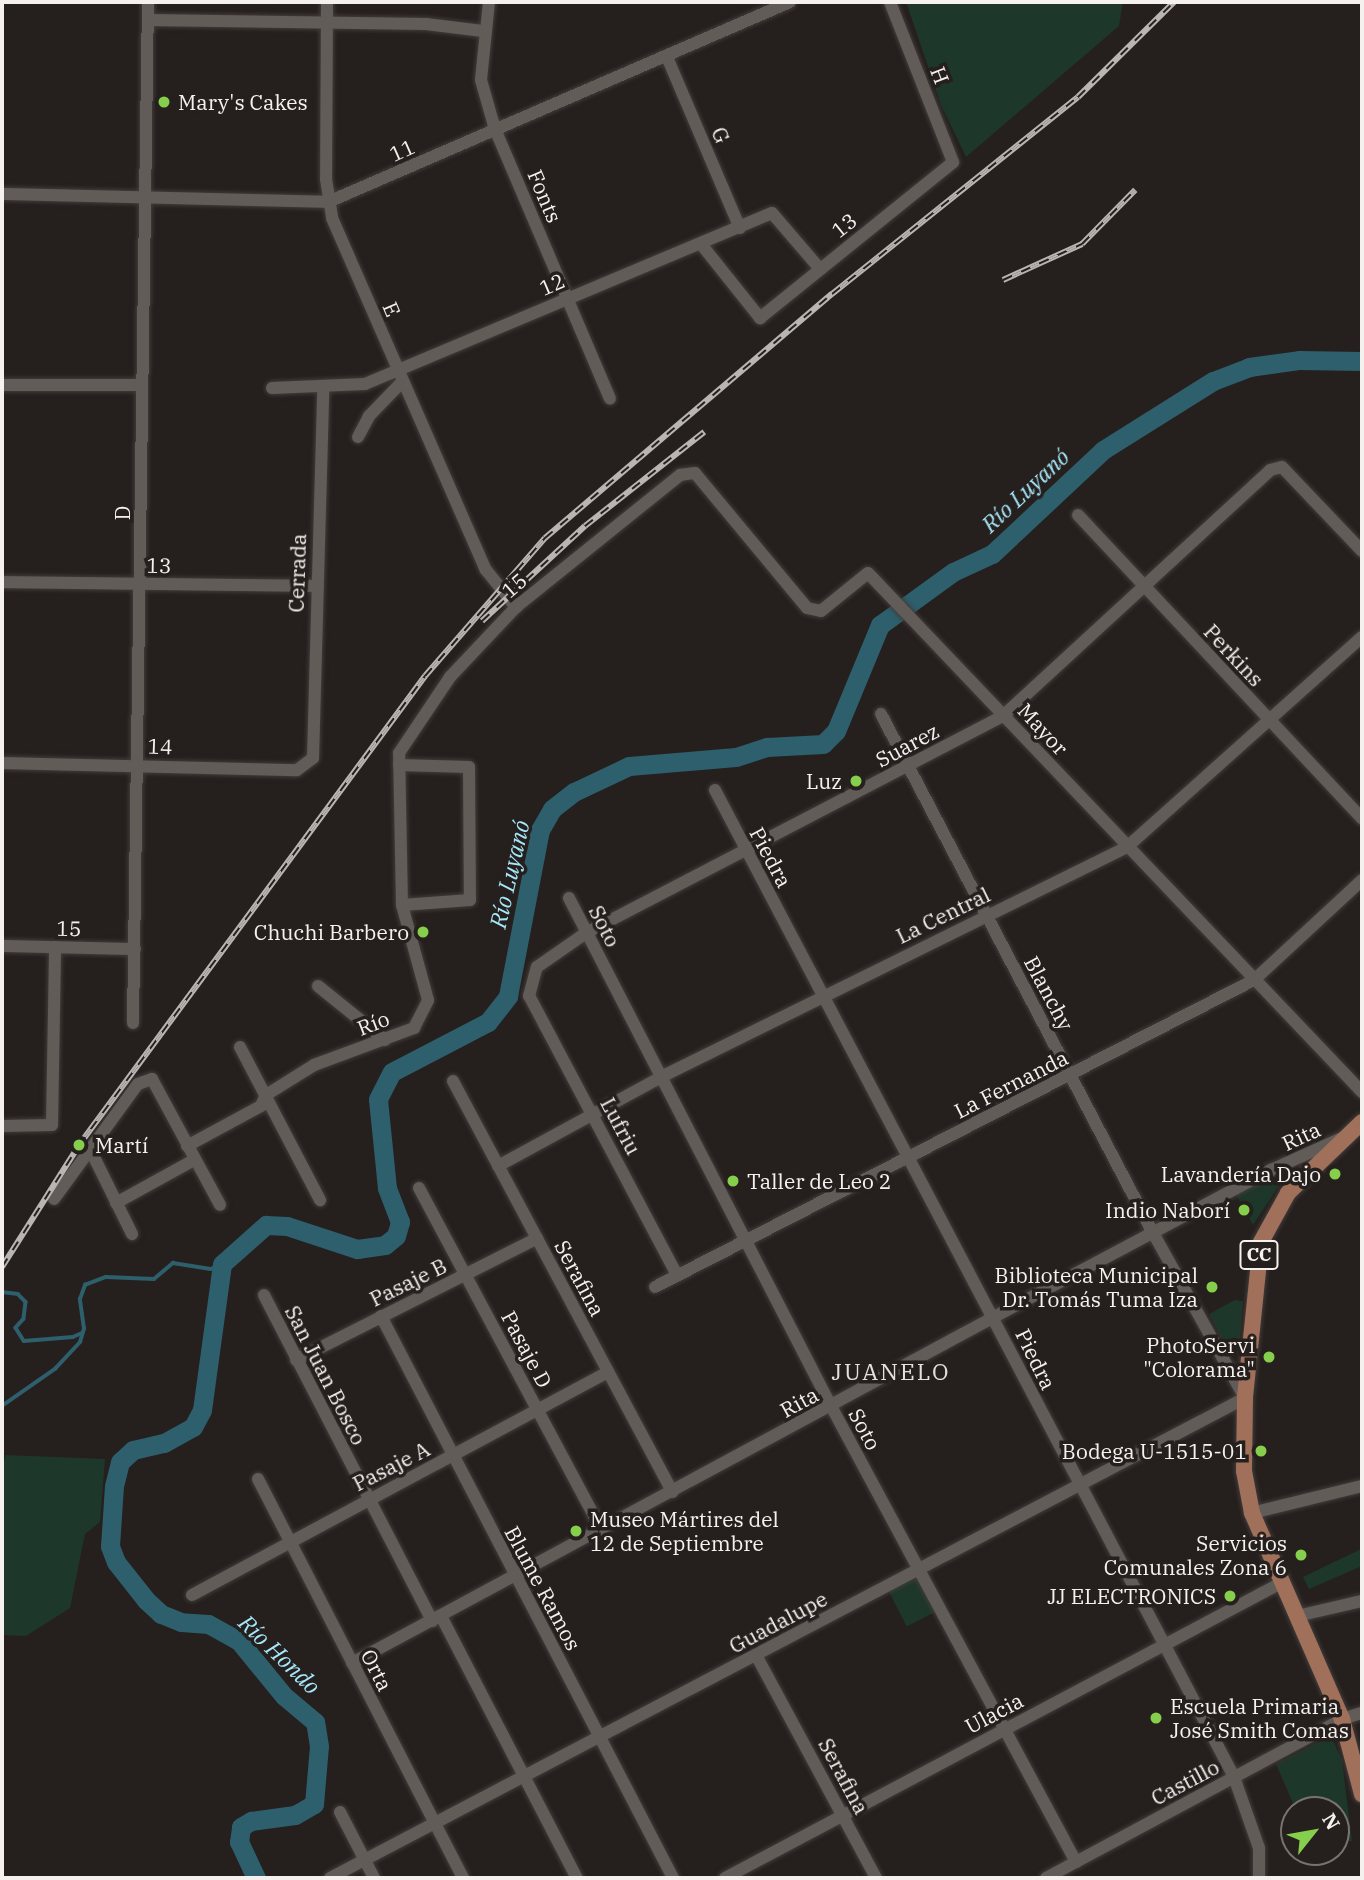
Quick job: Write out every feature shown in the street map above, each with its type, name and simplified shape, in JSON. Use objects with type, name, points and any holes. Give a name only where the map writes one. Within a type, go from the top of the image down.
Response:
[{"type":"main road","name":"CC","points":[[1362,1122],[1340,1139],[1289,1194],[1261,1242],[1245,1398],[1244,1471],[1252,1513],[1342,1719],[1362,1794]]},
{"type":"street","name":"D","points":[[133,1023],[139,765],[148,2]]},
{"type":"street","name":"E","points":[[327,2],[328,202],[399,377],[486,570],[516,607]]},
{"type":"street","name":"Fonts","points":[[489,2],[483,31],[481,80],[495,129],[610,398]]},
{"type":"street","name":"11","points":[[2,194],[145,200],[328,202],[790,2]]},
{"type":"street","name":"H","points":[[890,2],[953,162]]},
{"type":"street","points":[[148,20],[426,24],[483,31]]},
{"type":"street","name":"G","points":[[667,57],[740,228]]},
{"type":"street","name":"13","points":[[701,244],[760,318],[953,162]]},
{"type":"street","name":"12","points":[[272,388],[323,389],[399,377],[568,298],[772,213],[820,270]]},
{"type":"street","points":[[358,437],[369,416],[399,377]]},
{"type":"street","points":[[2,386],[142,385]]},
{"type":"street","name":"Cerrada","points":[[313,758],[315,586],[323,389]]},
{"type":"street","name":"Suarez","points":[[529,996],[537,967],[586,933],[1004,715],[1270,470],[1282,467],[1360,547]]},
{"type":"street","name":"15","points":[[399,765],[399,753],[450,677],[516,607],[680,475],[695,473]]},
{"type":"street","name":"Mayor","points":[[695,473],[807,608],[821,611],[868,573],[1362,1092]]},
{"type":"street","name":"Perkins","points":[[1078,515],[1362,819]]},
{"type":"street","name":"13","points":[[2,582],[315,586]]},
{"type":"street","name":"La Central","points":[[498,1166],[661,1077],[1127,847],[1362,637]]},
{"type":"street","name":"Blanchy","points":[[881,714],[1153,1233],[1245,1398]]},
{"type":"street","name":"14","points":[[2,763],[297,770],[313,758]]},
{"type":"street","points":[[399,765],[469,767],[470,900],[402,905]]},
{"type":"street","name":"Río","points":[[187,1146],[261,1105],[266,1095],[314,1065],[414,1028],[428,1000],[402,905],[399,765]]},
{"type":"street","name":"Piedra","points":[[715,790],[1234,1777],[1259,1848],[1259,1878]]},
{"type":"street","name":"La Fernanda","points":[[655,1287],[1254,980],[1362,880]]},
{"type":"street","name":"Soto","points":[[569,898],[831,1406],[1076,1862]]},
{"type":"street","name":"15","points":[[2,946],[135,949]]},
{"type":"street","points":[[2,1126],[52,1125],[55,947]]},
{"type":"street","points":[[318,986],[385,1040]]},
{"type":"street","name":"Lufriu","points":[[529,996],[677,1275]]},
{"type":"street","points":[[240,1048],[320,1200]]},
{"type":"street","points":[[54,1199],[138,1084],[152,1079],[220,1205]]},
{"type":"street","name":"Serafina","points":[[453,1081],[672,1492]]},
{"type":"street","name":"Rita","points":[[352,1663],[994,1317],[1340,1139]]},
{"type":"street","points":[[90,1149],[132,1234]]},
{"type":"street","points":[[116,1203],[194,1160]]},
{"type":"street","name":"Pasaje D","points":[[419,1188],[601,1529]]},
{"type":"street","name":"Pasaje B","points":[[296,1360],[537,1238]]},
{"type":"street","name":"San Juan Bosco","points":[[264,1296],[367,1499],[525,1777],[578,1878]]},
{"type":"street","name":"Blume Ramos","points":[[381,1316],[673,1878]]},
{"type":"street","name":"Pasaje A","points":[[192,1595],[608,1372]]},
{"type":"street","name":"Guadalupe","points":[[330,1878],[1245,1398]]},
{"type":"street","name":"Orta","points":[[258,1479],[463,1878]]},
{"type":"street","points":[[1252,1513],[1362,1486]]},
{"type":"street","name":"Ulacia","points":[[725,1878],[1281,1583]]},
{"type":"street","points":[[1297,1616],[1362,1601]]},
{"type":"street","name":"Serafina","points":[[756,1655],[876,1878]]},
{"type":"street","name":"Castillo","points":[[1046,1878],[1342,1719],[1362,1713]]},
{"type":"street","points":[[340,1812],[374,1878]]},
{"type":"green space","points":[[906,2],[1123,2],[1119,26],[966,157],[941,105]]},
{"type":"green space","points":[[1272,1174],[1280,1184],[1253,1225],[1235,1193]]},
{"type":"green space","points":[[1235,1300],[1243,1301],[1239,1352],[1231,1357],[1209,1314]]},
{"type":"green space","points":[[6,1455],[105,1459],[100,1522],[85,1534],[70,1608],[26,1636],[2,1635],[2,1466]]},
{"type":"green space","points":[[1361,1549],[1362,1566],[1309,1589],[1303,1577]]},
{"type":"green space","points":[[917,1574],[936,1611],[907,1626],[888,1589]]},
{"type":"green space","points":[[1331,1736],[1342,1760],[1346,1796],[1290,1796],[1276,1764]]},
{"type":"waterway","name":"Río Luyanó","points":[[256,1878],[239,1842],[241,1827],[251,1821],[295,1815],[314,1804],[319,1746],[315,1722],[284,1696],[239,1641],[208,1624],[181,1622],[161,1614],[146,1600],[116,1562],[110,1546],[114,1486],[120,1462],[133,1450],[164,1443],[193,1427],[202,1410],[222,1264],[266,1225],[287,1226],[357,1249],[385,1245],[396,1236],[400,1222],[387,1188],[378,1099],[392,1072],[488,1022],[508,996],[540,830],[552,809],[574,792],[629,766],[736,757],[767,747],[823,744],[836,731],[880,625],[953,572],[992,554],[1103,450],[1213,381],[1249,367],[1299,360],[1362,361]]},
{"type":"waterway","name":"Río Luyanó","points":[[2,1406],[55,1369],[80,1342],[84,1329],[80,1299],[85,1285],[106,1277],[154,1279],[173,1263],[211,1269],[222,1264]]},
{"type":"waterway","points":[[2,1292],[18,1294],[26,1302],[24,1319],[16,1328],[24,1341],[73,1337],[82,1333]]},
{"type":"railway","points":[[2,1267],[79,1145],[425,676],[545,538],[832,294],[1078,97],[1174,2]]},
{"type":"railway","points":[[1003,280],[1082,244],[1135,190]]},
{"type":"railway","points":[[482,621],[585,526],[704,432]]},
{"type":"place","name":"Mary's Cakes","points":[[164,102]]},
{"type":"place","name":"Luz","points":[[856,781]]},
{"type":"place","name":"Chuchi Barbero","points":[[423,932]]},
{"type":"place","name":"Martí","points":[[79,1145]]},
{"type":"place","name":"Lavandería Dajo","points":[[1335,1174]]},
{"type":"place","name":"Taller de Leo 2","points":[[733,1181]]},
{"type":"place","name":"Indio Naborí","points":[[1244,1210]]},
{"type":"place","name":"Biblioteca Municipal Dr. Tomás Tuma Iza","points":[[1212,1287]]},
{"type":"place","name":"PhotoServi \"Colorama\"","points":[[1269,1357]]},
{"type":"place","name":"Bodega U-1515-01","points":[[1261,1451]]},
{"type":"place","name":"Museo Mártires del 12 de Septiembre","points":[[576,1531]]},
{"type":"place","name":"Servicios Comunales Zona 6","points":[[1301,1555]]},
{"type":"place","name":"JJ ELECTRONICS","points":[[1230,1596]]},
{"type":"place","name":"Escuela Primaria José Smith Comas","points":[[1156,1718]]},
{"type":"district","name":"JUANELO","points":[[891,1371]]},
{"type":"water label","name":"Río Hondo","points":[[280,1654]]}]
